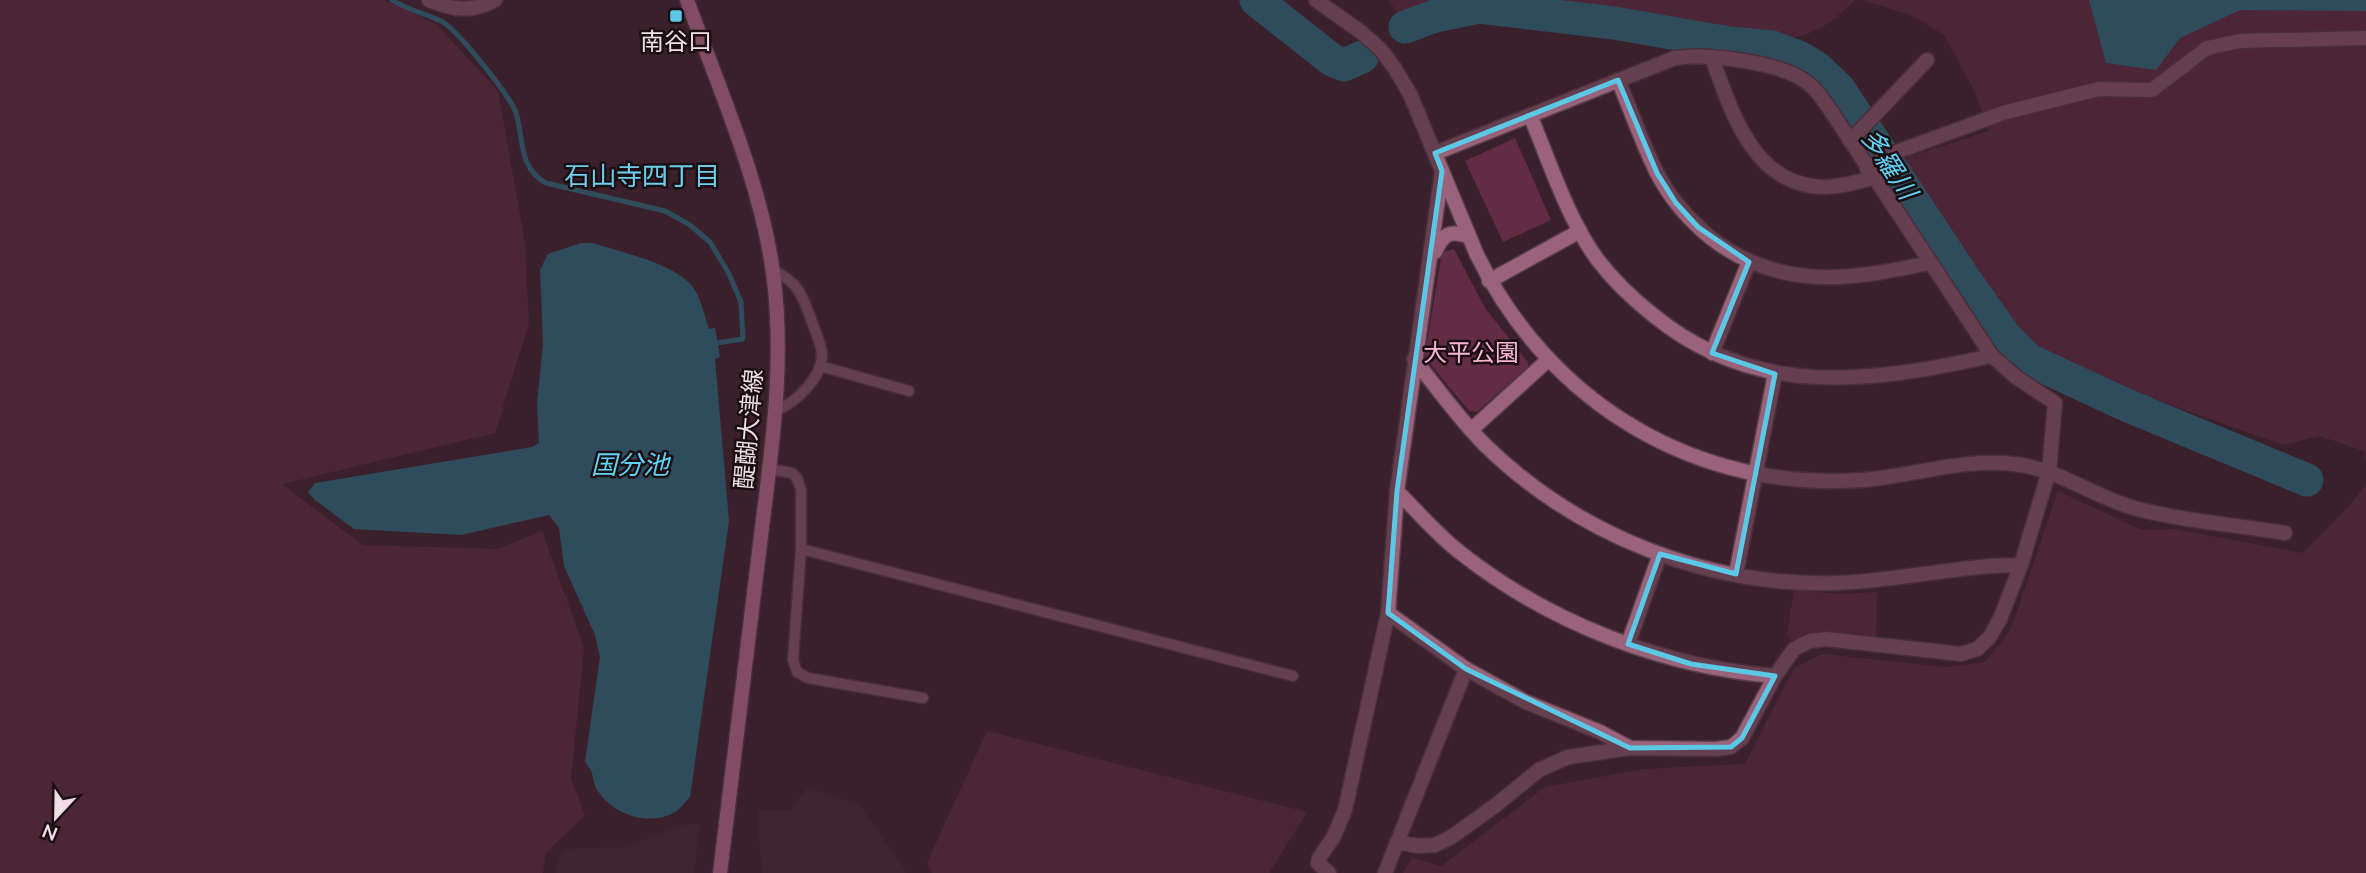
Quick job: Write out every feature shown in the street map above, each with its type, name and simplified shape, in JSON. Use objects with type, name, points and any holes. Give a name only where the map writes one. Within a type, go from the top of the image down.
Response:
[{"type":"main road","name":"醍醐大津線","points":[[687,0],[743,155],[773,270],[778,316],[776,411],[720,873]]},
{"type":"street","points":[[429,0],[448,8],[463,10],[477,9],[495,0]]},
{"type":"street","points":[[1316,0],[1361,32],[1394,66],[1410,94],[1489,281],[1517,322],[1548,360],[1577,388],[1650,437],[1721,466],[1754,474],[1825,482],[1865,480],[1991,463],[2020,464],[2049,471],[2132,507],[2285,533]]},
{"type":"street","points":[[1712,58],[1734,119],[1749,145],[1773,170],[1819,187],[1847,184],[1870,173],[1891,154],[2003,113],[2099,89],[2152,90],[2207,48],[2240,41],[2366,38]]},
{"type":"street","points":[[1397,842],[1419,846],[1435,845],[1469,825],[1539,770],[1568,757],[1630,748],[1731,747],[1742,738],[1774,676],[1794,649],[1810,641],[1826,639],[1961,654],[1977,649],[1989,638],[2000,619],[2021,565],[2049,471],[2055,403],[2016,377],[1992,356],[1833,114],[1808,83],[1788,72],[1745,61],[1693,55],[1675,58],[1435,153]]},
{"type":"street","points":[[1850,141],[1927,60]]},
{"type":"street","points":[[1618,79],[1657,173],[1676,203],[1698,227],[1749,262],[1786,274],[1826,278],[1864,276],[1929,263]]},
{"type":"street","points":[[1530,115],[1580,231],[1597,259],[1636,300],[1667,327],[1712,353],[1775,374],[1844,379],[1890,374],[1992,356]]},
{"type":"street","points":[[1329,873],[1318,863],[1318,858],[1334,836],[1345,810],[1388,613],[1397,491],[1442,171]]},
{"type":"street","points":[[1489,281],[1580,231]]},
{"type":"street","points":[[1429,266],[1442,237],[1447,233],[1455,232],[1468,236]]},
{"type":"street","points":[[1712,353],[1749,262]]},
{"type":"street","points":[[1414,359],[1486,446],[1551,500],[1587,521],[1660,554],[1736,574],[1775,580],[1835,583],[1893,580],[2002,565],[2021,565]]},
{"type":"street","points":[[1471,430],[1548,360]]},
{"type":"street","points":[[1736,574],[1775,374]]},
{"type":"street","points":[[1397,491],[1459,552],[1497,580],[1579,623],[1628,644],[1691,664],[1733,673],[1774,676]]},
{"type":"street","points":[[1628,644],[1660,554]]},
{"type":"street","points":[[1388,613],[1466,669],[1526,702],[1600,732],[1630,748]]},
{"type":"street","points":[[1385,873],[1466,669]]},
{"type":"lane","points":[[773,270],[789,278],[801,290],[822,353],[820,366],[803,394],[790,405],[776,411]]},
{"type":"lane","points":[[820,366],[909,391]]},
{"type":"lane","points":[[769,469],[792,473],[801,489],[801,548],[793,660],[797,672],[808,678],[923,698]]},
{"type":"lane","points":[[801,548],[1293,676]]},
{"type":"highlighted area","points":[[1618,80],[1657,173],[1676,203],[1698,227],[1749,262],[1712,353],[1775,374],[1736,574],[1660,554],[1628,644],[1691,664],[1775,676],[1742,738],[1731,747],[1630,748],[1466,669],[1388,613],[1397,491],[1442,171],[1435,153]]},
{"type":"shaded area","points":[[807,788],[860,805],[907,873],[762,873],[757,810],[790,810]]},
{"type":"shaded area","points":[[687,824],[700,824],[694,873],[556,873],[557,857],[566,849],[622,847]]},
{"type":"green space","points":[[0,0],[384,0],[436,24],[498,91],[525,243],[529,323],[495,433],[282,484],[363,545],[498,549],[542,531],[584,648],[571,779],[585,815],[546,853],[543,873],[0,873]]},
{"type":"green space","points":[[1388,0],[1479,0],[1403,20]]},
{"type":"green space","points":[[1480,0],[1855,0],[1817,30],[1797,37],[1770,41]]},
{"type":"green space","points":[[1861,0],[2366,0],[2366,463],[2364,451],[2320,436],[2283,445],[2048,361],[2013,332],[1896,161],[1989,131],[1974,90],[1944,35],[1911,15]]},
{"type":"green space","points":[[1515,138],[1551,220],[1503,242],[1465,161]]},
{"type":"green space","name":"大平公園","points":[[1454,249],[1485,308],[1528,362],[1528,367],[1477,412],[1469,411],[1425,354],[1441,258],[1443,252]]},
{"type":"green space","points":[[2366,483],[2366,873],[1403,873],[1412,858],[1441,866],[1545,787],[1644,769],[1745,764],[1794,668],[1822,654],[1946,667],[1985,662],[2011,629],[2058,491],[2142,530],[2174,529],[2303,553],[2353,502]]},
{"type":"green space","points":[[1794,589],[1836,594],[1877,592],[1876,637],[1823,632],[1812,633],[1792,641],[1787,635]]},
{"type":"green space","points":[[987,731],[1307,812],[1269,873],[932,873],[927,863]]},
{"type":"water","points":[[2089,0],[2366,0],[2366,11],[2240,10],[2180,38],[2156,70],[2106,63]]},
{"type":"water","name":"国分池","points":[[581,243],[593,243],[650,261],[678,274],[688,282],[698,296],[709,329],[715,328],[720,357],[715,359],[729,521],[690,797],[675,812],[655,818],[633,816],[613,807],[598,791],[591,770],[585,762],[600,657],[595,635],[564,566],[559,528],[549,515],[461,535],[354,529],[308,492],[315,483],[532,447],[539,443],[537,404],[543,344],[540,270],[548,254]]},
{"type":"waterway","points":[[392,0],[441,21],[482,64],[516,113],[526,161],[537,177],[546,183],[665,211],[690,225],[710,242],[728,272],[741,302],[743,339],[717,343]]},
{"type":"waterway","name":"多羅川","points":[[1256,0],[1332,60],[1344,65],[1362,57]]},
{"type":"waterway","name":"多羅川","points":[[1405,27],[1435,16],[1479,7],[1614,23],[1729,43],[1772,47],[1801,58],[1817,68],[1839,89],[1964,278],[2005,336],[2029,360],[2126,405],[2307,480]]},
{"type":"place","name":"南谷口","points":[[676,16]]},
{"type":"district","name":"石山寺四丁目","points":[[642,176]]}]
